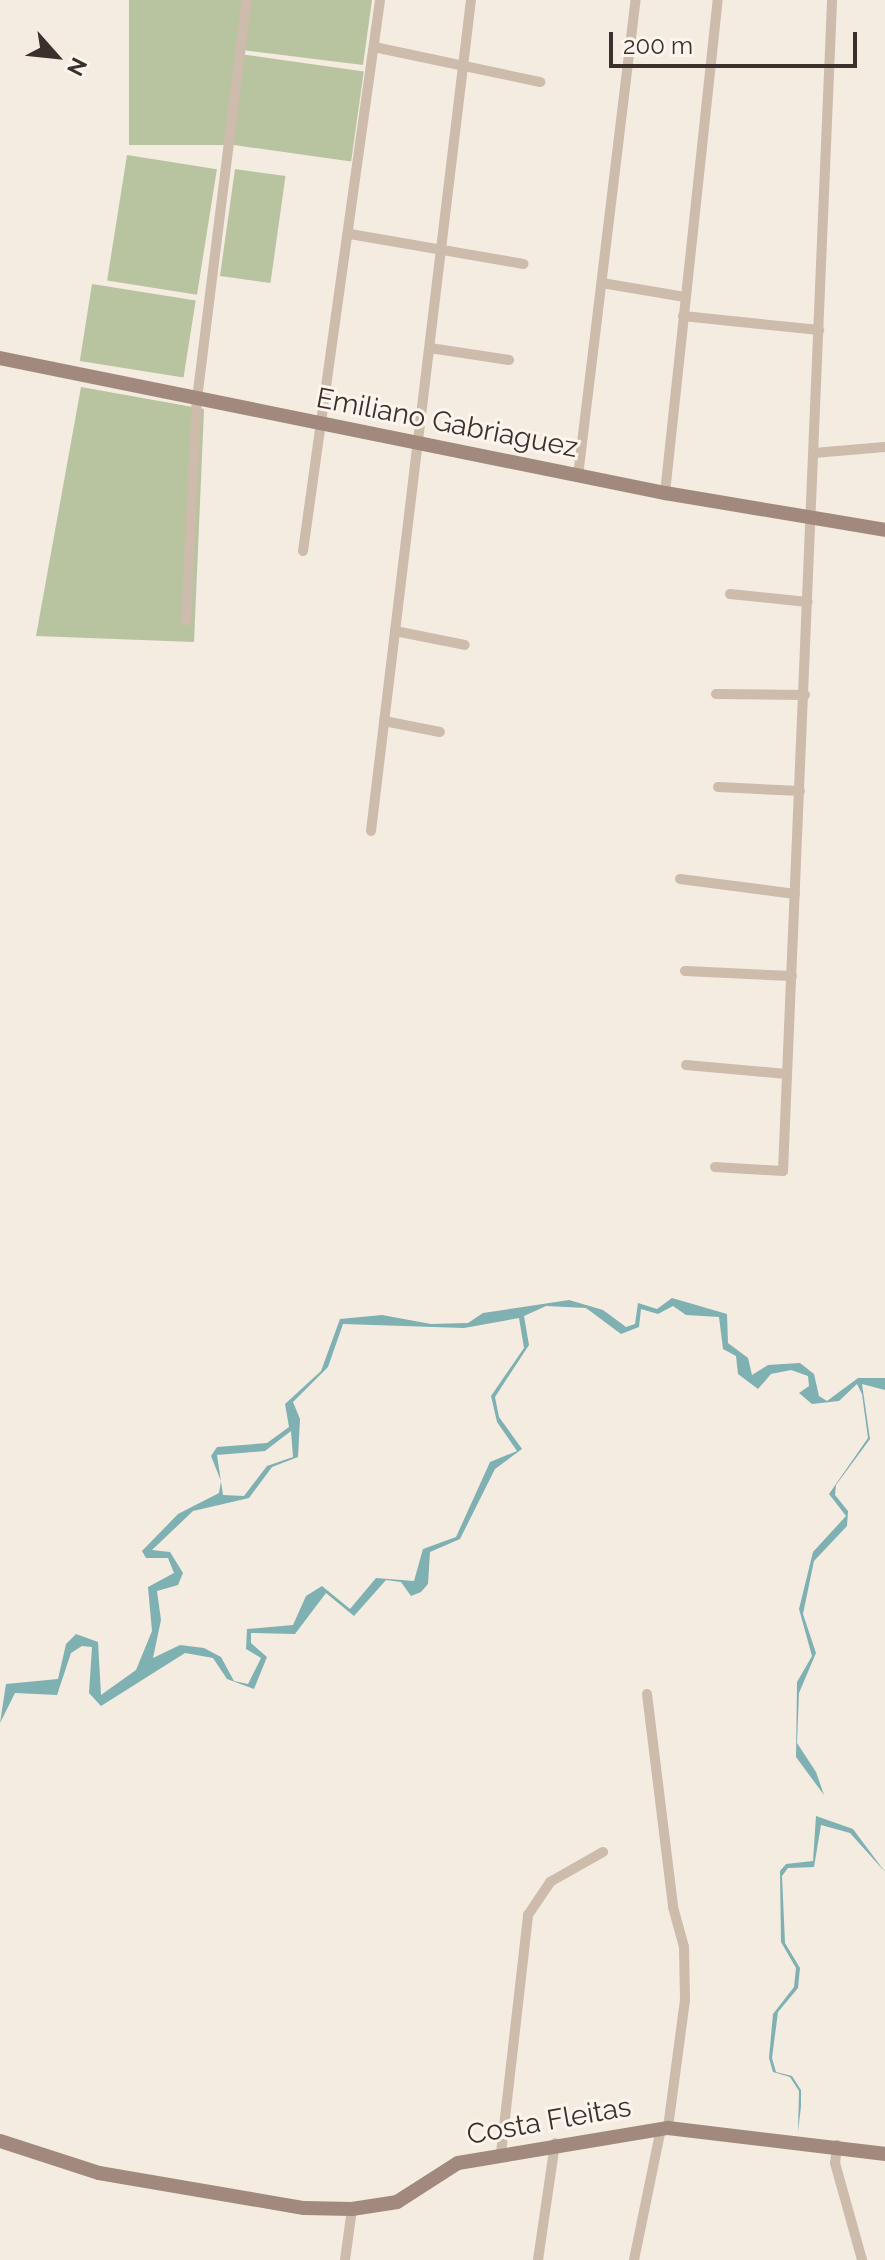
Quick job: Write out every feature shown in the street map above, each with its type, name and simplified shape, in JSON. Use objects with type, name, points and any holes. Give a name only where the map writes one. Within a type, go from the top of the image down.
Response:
[{"type":"main road","name":"Emiliano Gabriaguez","points":[[0,358],[665,493],[885,530]]},
{"type":"main road","name":"Costa Fleitas","points":[[0,2141],[99,2173],[304,2208],[352,2209],[397,2202],[448,2167],[501,2153],[665,2129],[837,2145],[885,2154]]},
{"type":"street","points":[[186,621],[197,399],[247,0]]},
{"type":"street","points":[[303,551],[324,426],[380,0]]},
{"type":"street","points":[[371,831],[471,0]]},
{"type":"street","points":[[578,476],[636,0]]},
{"type":"street","points":[[665,493],[718,0]]},
{"type":"street","points":[[715,1167],[783,1171],[832,0]]},
{"type":"street","points":[[374,47],[540,82]]},
{"type":"street","points":[[350,234],[523,264]]},
{"type":"street","points":[[602,283],[685,297]]},
{"type":"street","points":[[683,316],[819,330]]},
{"type":"street","points":[[430,348],[509,360]]},
{"type":"street","points":[[814,453],[885,447]]},
{"type":"street","points":[[730,594],[808,602]]},
{"type":"street","points":[[395,631],[465,645]]},
{"type":"street","points":[[716,694],[805,695]]},
{"type":"street","points":[[384,721],[440,732]]},
{"type":"street","points":[[718,787],[800,791]]},
{"type":"street","points":[[680,879],[795,894]]},
{"type":"street","points":[[685,971],[792,976]]},
{"type":"street","points":[[686,1065],[787,1074]]},
{"type":"street","points":[[634,2260],[665,2129],[685,2000],[684,1947],[673,1907],[647,1694]]},
{"type":"street","points":[[501,2153],[528,1915],[550,1882],[603,1852]]},
{"type":"street","points":[[538,2260],[555,2143]]},
{"type":"street","points":[[837,2145],[835,2163],[862,2260]]},
{"type":"street","points":[[345,2260],[352,2209]]},
{"type":"green space","points":[[129,0],[242,0],[242,145],[129,145]]},
{"type":"green space","points":[[249,0],[372,0],[363,65],[242,50]]},
{"type":"green space","points":[[240,54],[364,71],[351,162],[227,144]]},
{"type":"green space","points":[[127,155],[217,169],[197,295],[107,280]]},
{"type":"green space","points":[[235,169],[286,176],[270,283],[220,276]]},
{"type":"green space","points":[[92,284],[196,300],[184,377],[80,361]]},
{"type":"green space","points":[[81,387],[204,409],[194,642],[36,636]]},
{"type":"water","points":[[672,1298],[727,1314],[728,1343],[748,1358],[752,1375],[768,1365],[800,1363],[814,1374],[819,1396],[827,1401],[858,1378],[885,1378],[885,1390],[862,1384],[870,1439],[836,1485],[835,1495],[848,1511],[847,1526],[814,1561],[803,1614],[816,1653],[799,1693],[797,1743],[816,1772],[824,1795],[796,1757],[797,1682],[812,1656],[799,1609],[813,1552],[846,1516],[829,1494],[868,1438],[862,1394],[857,1384],[839,1401],[812,1404],[799,1393],[809,1386],[808,1376],[791,1370],[771,1374],[758,1389],[738,1374],[736,1356],[723,1349],[719,1317],[686,1315],[673,1306],[658,1314],[641,1309],[639,1327],[621,1334],[586,1308],[546,1306],[524,1316],[529,1345],[495,1397],[499,1417],[522,1449],[495,1469],[460,1539],[430,1552],[428,1584],[421,1592],[411,1596],[401,1582],[386,1580],[354,1616],[326,1593],[295,1634],[251,1633],[251,1643],[267,1657],[254,1689],[227,1679],[213,1658],[185,1653],[101,1706],[89,1693],[92,1647],[82,1646],[71,1653],[57,1695],[15,1693],[0,1723],[6,1684],[58,1679],[66,1644],[76,1634],[98,1642],[101,1695],[136,1670],[152,1631],[148,1587],[174,1573],[168,1558],[146,1558],[142,1551],[178,1514],[219,1493],[221,1481],[211,1456],[217,1447],[267,1443],[289,1427],[285,1404],[321,1371],[340,1319],[382,1315],[431,1324],[468,1323],[483,1313],[569,1300],[603,1310],[626,1327],[635,1324],[638,1303],[657,1309]],"holes":[[[519,1318],[524,1348],[491,1396],[497,1422],[517,1451],[490,1462],[456,1537],[423,1549],[414,1581],[376,1578],[350,1609],[322,1586],[306,1596],[293,1625],[247,1629],[246,1649],[261,1658],[248,1684],[234,1681],[221,1657],[204,1648],[180,1645],[153,1658],[161,1620],[157,1591],[178,1585],[183,1573],[170,1552],[152,1550],[193,1511],[249,1498],[272,1467],[298,1457],[300,1419],[293,1402],[328,1367],[343,1324],[464,1328]],[[291,1431],[293,1457],[267,1466],[244,1496],[223,1495],[217,1455],[265,1451]]]},
{"type":"water","points":[[816,1816],[853,1829],[885,1872],[850,1833],[821,1825],[814,1867],[788,1868],[782,1876],[785,1943],[800,1968],[798,1988],[778,2012],[772,2058],[776,2072],[792,2076],[801,2090],[798,2132],[799,2091],[790,2077],[773,2072],[769,2058],[773,2014],[794,1987],[796,1968],[781,1942],[780,1871],[786,1864],[813,1861]]}]
